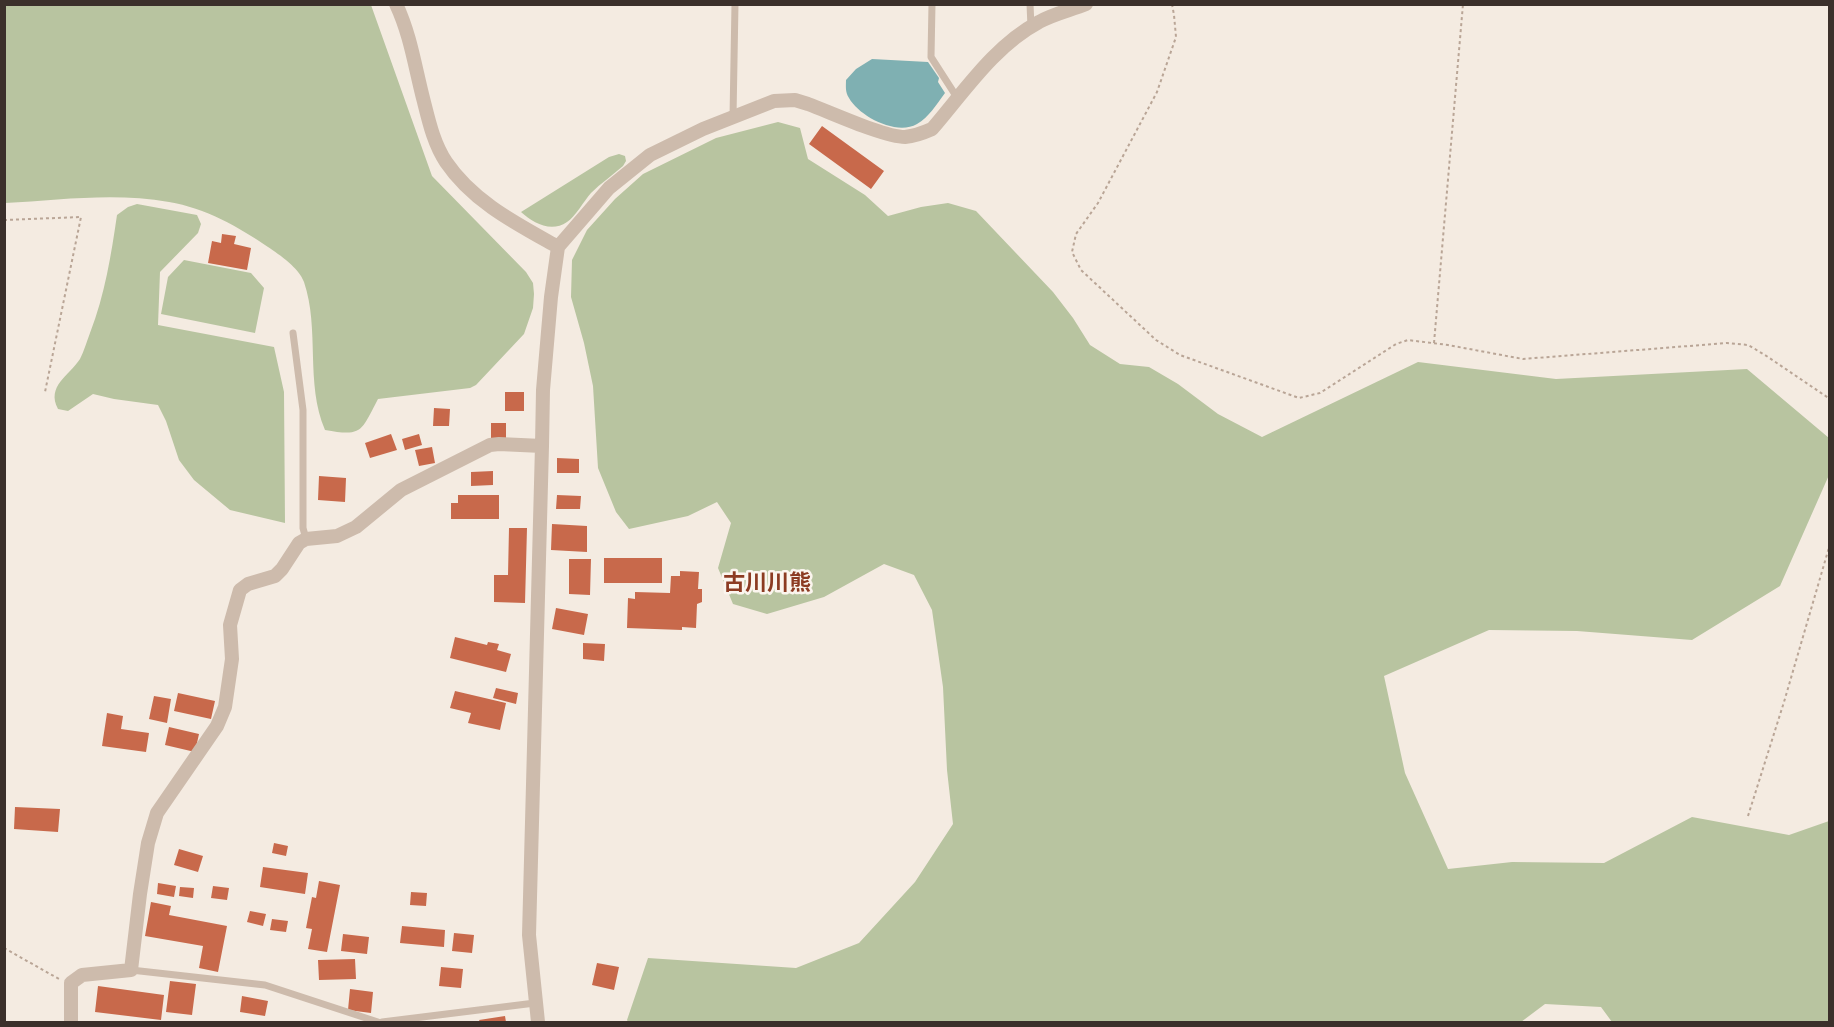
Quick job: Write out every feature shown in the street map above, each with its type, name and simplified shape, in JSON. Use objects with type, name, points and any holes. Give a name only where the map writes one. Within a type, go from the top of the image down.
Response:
[{"type":"street","points":[[396,4],[407,28],[424,103],[436,143],[446,161],[482,201],[521,227],[558,247]]},
{"type":"street","points":[[538,1023],[529,935],[543,390],[558,247],[609,188],[650,155],[703,129],[774,101],[795,100],[887,134],[903,137],[919,135],[932,129],[994,56],[1041,20],[1086,4]]},
{"type":"street","points":[[71,1023],[71,983],[82,975],[131,970],[148,843],[158,813],[217,726],[225,707],[232,659],[230,625],[240,590],[248,584],[274,576],[282,569],[299,543],[306,539],[338,536],[356,527],[401,490],[490,445],[542,446]]},
{"type":"lane","points":[[733,117],[735,4]]},
{"type":"lane","points":[[932,4],[932,57],[958,99]]},
{"type":"lane","points":[[1030,4],[1031,27]]},
{"type":"lane","points":[[293,333],[303,410],[303,528],[306,539]]},
{"type":"lane","points":[[131,970],[265,985],[380,1023],[535,1004]]},
{"type":"path","points":[[1172,4],[1176,37],[1157,92],[1098,203],[1076,234],[1072,252],[1081,270],[1156,340],[1180,355],[1299,398],[1320,393],[1396,344],[1408,340],[1523,359],[1727,343],[1748,345],[1830,399]]},
{"type":"path","points":[[1434,343],[1463,4]]},
{"type":"path","points":[[4,220],[81,217],[45,392]]},
{"type":"path","points":[[1748,816],[1830,544]]},
{"type":"path","points":[[4,948],[56,978],[71,983]]},
{"type":"green space","points":[[5,4],[371,5],[432,176],[526,272],[533,283],[533,308],[524,334],[476,385],[470,388],[378,399],[364,425],[354,432],[325,430],[316,394],[309,300],[302,277],[278,254],[221,219],[169,202],[108,197],[5,203]]},
{"type":"green space","points":[[778,122],[800,128],[808,159],[865,195],[888,216],[921,207],[948,203],[976,211],[1053,292],[1090,345],[1120,364],[1149,367],[1178,384],[1218,414],[1262,437],[1418,362],[1556,379],[1747,369],[1829,438],[1829,475],[1780,586],[1692,640],[1577,631],[1489,630],[1384,676],[1405,773],[1448,869],[1512,862],[1604,863],[1692,817],[1789,835],[1829,821],[1829,1022],[1612,1022],[1601,1007],[1545,1004],[1521,1022],[628,1022],[648,958],[796,968],[859,943],[915,882],[953,824],[947,770],[943,687],[932,610],[914,575],[884,564],[824,597],[767,614],[733,604],[718,568],[731,523],[717,502],[688,516],[629,529],[616,512],[598,468],[593,386],[571,297],[572,260],[587,230],[615,199],[643,174],[716,138]]},
{"type":"green space","points":[[619,154],[625,156],[626,161],[623,166],[591,193],[567,222],[549,227],[531,220],[521,212],[609,157]]},
{"type":"green space","points":[[137,204],[197,215],[201,224],[198,233],[160,272],[158,325],[274,347],[284,392],[285,523],[230,510],[194,480],[179,460],[158,405],[93,394],[68,411],[58,409],[55,401],[57,388],[80,359],[100,304],[117,215]]},
{"type":"green space","points":[[184,260],[251,273],[264,288],[255,333],[161,314],[168,277]]},
{"type":"water","points":[[872,59],[928,62],[939,78],[938,82],[945,93],[929,114],[917,124],[899,128],[879,122],[854,105],[846,89],[846,80],[856,69]]},
{"type":"building","points":[[822,126],[884,171],[871,189],[809,144]]},
{"type":"building","points":[[222,234],[236,236],[234,244],[251,248],[247,270],[208,263],[212,241],[221,243]]},
{"type":"building","points":[[505,392],[524,392],[524,411],[505,411]]},
{"type":"building","points":[[434,408],[450,409],[449,426],[433,426]]},
{"type":"building","points":[[491,423],[506,423],[506,439],[491,439]]},
{"type":"building","points":[[391,434],[397,450],[370,458],[365,443]]},
{"type":"building","points":[[419,434],[422,445],[405,450],[402,439]]},
{"type":"building","points":[[432,447],[435,463],[419,466],[415,450]]},
{"type":"building","points":[[557,458],[579,459],[579,473],[557,473]]},
{"type":"building","points":[[493,471],[493,485],[471,486],[471,472]]},
{"type":"building","points":[[319,476],[346,478],[345,502],[318,500]]},
{"type":"building","points":[[458,495],[499,495],[499,519],[451,519],[451,503],[458,503]]},
{"type":"building","points":[[557,495],[581,496],[580,509],[556,509]]},
{"type":"building","points":[[552,524],[587,526],[587,552],[551,550]]},
{"type":"building","points":[[509,528],[527,528],[525,603],[494,602],[494,575],[508,575]]},
{"type":"building","points":[[604,558],[662,558],[662,583],[604,583]]},
{"type":"building","points":[[569,559],[591,559],[590,595],[569,594]]},
{"type":"building","points":[[680,571],[699,572],[698,589],[702,589],[702,602],[697,604],[696,628],[682,627],[682,630],[627,628],[628,598],[635,599],[635,592],[670,593],[671,576],[680,576]]},
{"type":"building","points":[[556,608],[588,614],[584,635],[552,629]]},
{"type":"building","points":[[455,637],[487,645],[488,642],[499,644],[497,650],[511,654],[506,672],[450,658]]},
{"type":"building","points":[[583,643],[605,644],[604,661],[583,659]]},
{"type":"building","points":[[496,688],[518,693],[516,704],[493,698]]},
{"type":"building","points":[[455,691],[506,703],[500,730],[468,723],[471,713],[450,708]]},
{"type":"building","points":[[178,693],[215,701],[211,719],[174,711]]},
{"type":"building","points":[[154,696],[171,699],[167,723],[149,719]]},
{"type":"building","points":[[107,713],[123,716],[121,729],[149,733],[146,752],[102,746]]},
{"type":"building","points":[[169,727],[199,734],[195,752],[165,745]]},
{"type":"building","points":[[15,807],[60,809],[58,832],[14,829]]},
{"type":"building","points":[[274,843],[288,846],[286,856],[272,853]]},
{"type":"building","points":[[179,849],[203,856],[198,872],[174,865]]},
{"type":"building","points":[[263,867],[308,873],[305,894],[260,887]]},
{"type":"building","points":[[319,881],[340,885],[327,952],[308,949],[312,929],[306,928],[312,897],[316,898]]},
{"type":"building","points":[[158,883],[176,886],[174,897],[157,894]]},
{"type":"building","points":[[213,886],[229,888],[227,900],[211,898]]},
{"type":"building","points":[[180,887],[194,888],[193,898],[179,896]]},
{"type":"building","points":[[411,892],[427,893],[426,906],[410,905]]},
{"type":"building","points":[[151,902],[171,906],[169,915],[227,926],[218,972],[199,968],[203,946],[145,936]]},
{"type":"building","points":[[250,911],[266,914],[263,926],[247,922]]},
{"type":"building","points":[[272,919],[288,921],[286,932],[270,930]]},
{"type":"building","points":[[402,926],[445,930],[444,947],[400,943]]},
{"type":"building","points":[[454,933],[474,935],[472,953],[452,951]]},
{"type":"building","points":[[343,934],[369,937],[367,954],[341,951]]},
{"type":"building","points":[[355,959],[356,979],[319,980],[318,960]]},
{"type":"building","points":[[597,963],[619,967],[614,990],[592,985]]},
{"type":"building","points":[[441,967],[463,969],[461,988],[439,986]]},
{"type":"building","points":[[170,981],[196,984],[192,1015],[166,1012]]},
{"type":"building","points":[[98,986],[164,995],[161,1020],[95,1012]]},
{"type":"building","points":[[350,989],[373,992],[371,1013],[348,1010]]},
{"type":"building","points":[[242,996],[268,1001],[265,1016],[240,1012]]},
{"type":"building","points":[[505,1016],[506,1022],[480,1022],[479,1020]]},
{"type":"district","name":"古川川熊","points":[[767,584]]}]
